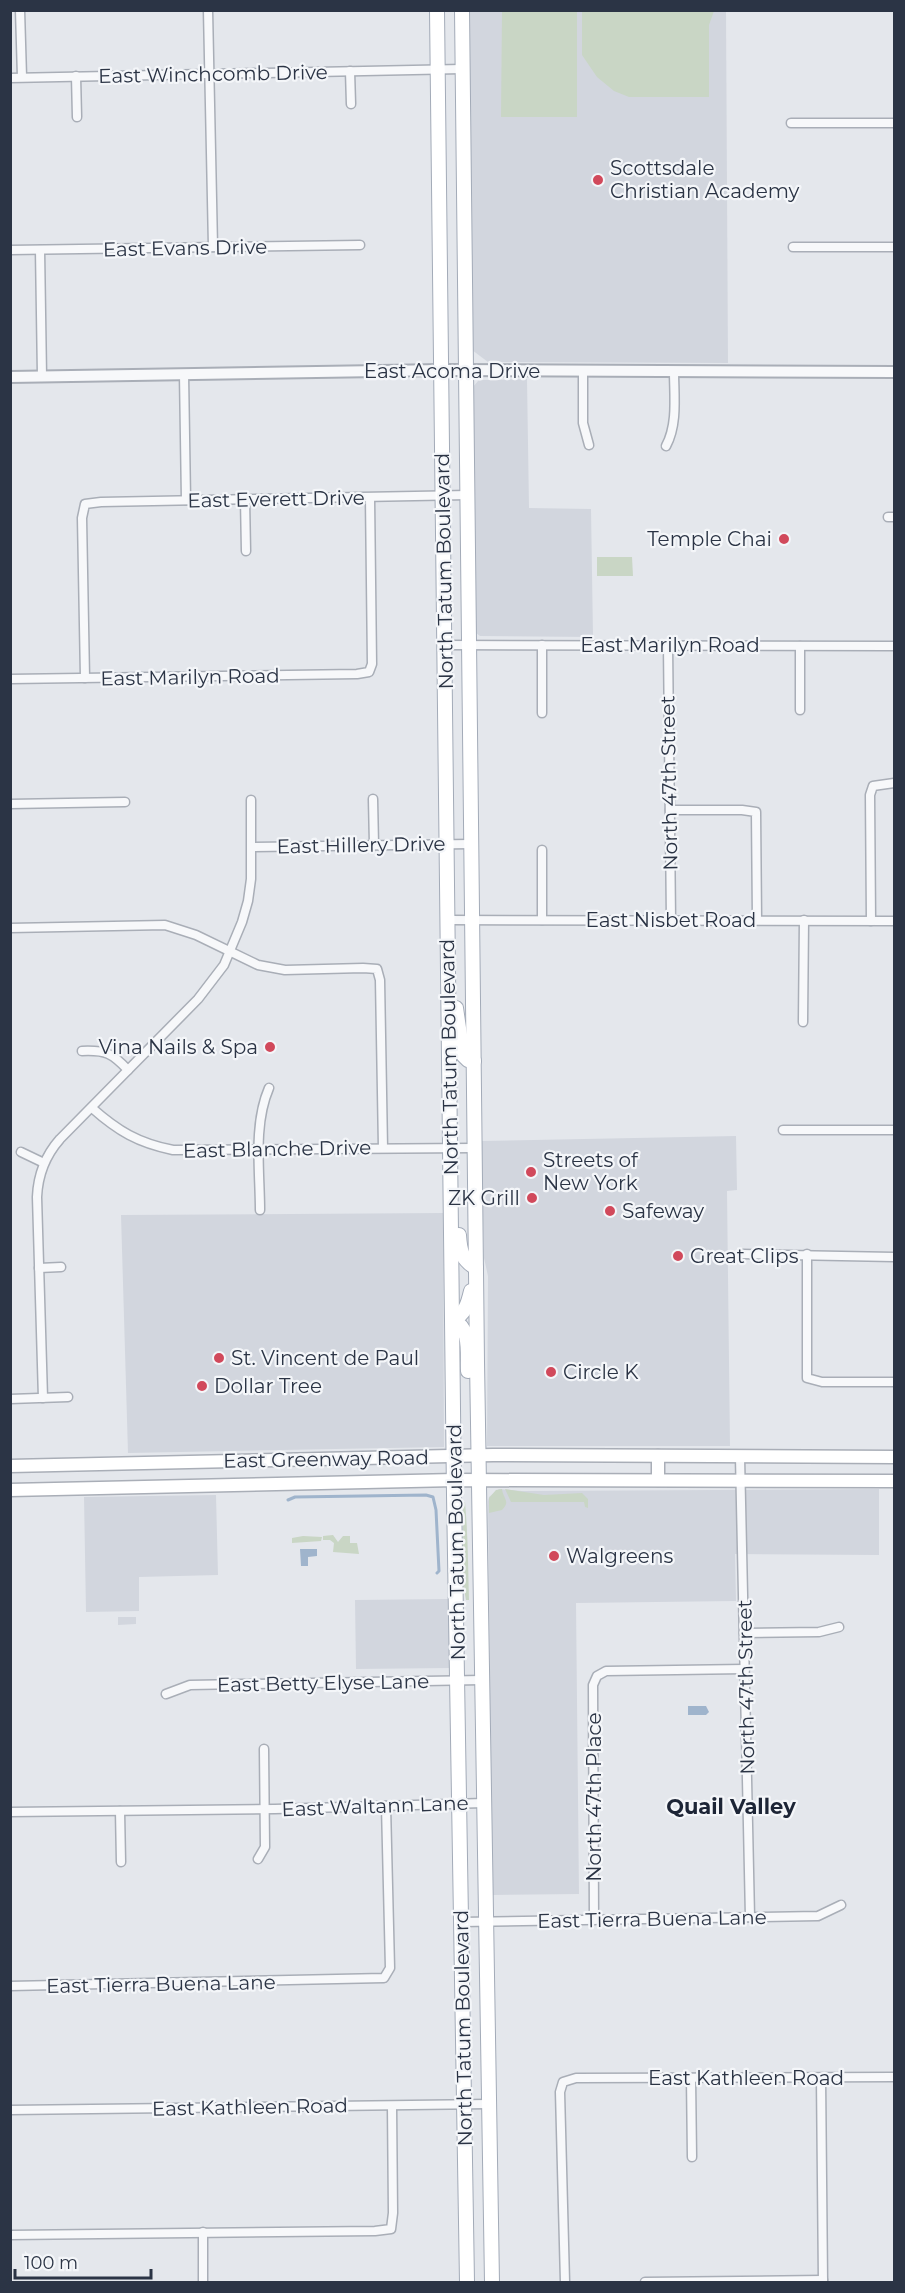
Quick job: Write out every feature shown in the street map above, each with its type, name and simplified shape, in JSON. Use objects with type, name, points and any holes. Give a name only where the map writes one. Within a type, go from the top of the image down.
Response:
[{"type":"main road","name":"North Tatum Boulevard","points":[[437,10],[450,1148],[467,2283]]},
{"type":"main road","name":"North Tatum Boulevard","points":[[462,10],[478,1480],[492,2283]]},
{"type":"main road","points":[[448,984],[456,1005],[463,1055],[468,1060],[474,1061]]},
{"type":"main road","points":[[450,1148],[459,1169],[460,1252],[467,1263],[476,1268]]},
{"type":"main road","points":[[476,1268],[466,1271],[462,1276],[458,1286],[453,1320],[466,1331],[468,1377],[478,1411]]},
{"type":"main road","name":"East Greenway Road","points":[[10,1466],[478,1455],[894,1457]]},
{"type":"main road","points":[[658,1456],[658,1480]]},
{"type":"main road","name":"East Greenway Road","points":[[10,1490],[455,1480],[894,1481]]},
{"type":"street","points":[[20,10],[22,77]]},
{"type":"street","points":[[208,10],[213,247]]},
{"type":"street","name":"East Winchcomb Drive","points":[[10,78],[462,69]]},
{"type":"street","name":"East Winchcomb Drive","points":[[350,71],[351,104]]},
{"type":"street","name":"East Winchcomb Drive","points":[[76,76],[77,117]]},
{"type":"street","points":[[791,123],[894,123]]},
{"type":"street","name":"East Evans Drive","points":[[10,250],[360,245]]},
{"type":"street","points":[[793,247],[894,247]]},
{"type":"street","points":[[40,250],[42,376]]},
{"type":"street","name":"East Acoma Drive","points":[[10,377],[442,370],[894,372]]},
{"type":"street","points":[[583,370],[583,423],[589,445]]},
{"type":"street","points":[[666,446],[671,438],[674,423],[674,371]]},
{"type":"street","points":[[184,374],[186,501]]},
{"type":"street","name":"East Everett Drive","points":[[85,678],[82,518],[85,504],[100,501],[468,495]]},
{"type":"street","name":"East Marilyn Road","points":[[10,679],[335,675],[369,672],[372,664],[370,498]]},
{"type":"street","points":[[244,500],[246,551]]},
{"type":"street","name":"East Marilyn Road","points":[[445,645],[894,646]]},
{"type":"street","points":[[542,713],[543,645]]},
{"type":"street","name":"North 47th Street","points":[[668,645],[671,920]]},
{"type":"street","points":[[800,646],[800,710]]},
{"type":"street","points":[[872,921],[870,795],[873,786],[894,783]]},
{"type":"street","points":[[373,799],[374,845]]},
{"type":"street","points":[[43,1398],[37,1186],[44,1163],[52,1149],[198,999],[224,965],[242,922],[248,900],[252,847],[251,800]]},
{"type":"street","points":[[10,804],[125,802]]},
{"type":"street","points":[[670,810],[756,812],[757,920]]},
{"type":"street","name":"East Hillery Drive","points":[[252,847],[471,844]]},
{"type":"street","points":[[542,849],[542,920]]},
{"type":"street","name":"East Nisbet Road","points":[[447,920],[894,921]]},
{"type":"street","points":[[803,1022],[804,920]]},
{"type":"street","points":[[10,928],[165,925],[196,935],[258,965],[285,970],[377,969],[380,980],[383,1148]]},
{"type":"street","points":[[82,1051],[108,1052],[128,1070]]},
{"type":"street","points":[[260,1210],[263,1101],[268,1088]]},
{"type":"street","name":"East Blanche Drive","points":[[92,1108],[119,1131],[156,1147],[194,1151],[474,1148]]},
{"type":"street","points":[[783,1130],[894,1130]]},
{"type":"street","points":[[21,1152],[44,1163]]},
{"type":"street","points":[[742,1254],[894,1257]]},
{"type":"street","points":[[807,1254],[807,1378],[822,1382],[894,1383]]},
{"type":"street","points":[[39,1268],[61,1267]]},
{"type":"street","points":[[10,1399],[68,1397]]},
{"type":"street","name":"North 47th Street","points":[[740,1457],[750,1917]]},
{"type":"street","points":[[744,1633],[819,1632],[839,1627]]},
{"type":"street","name":"North 47th Place","points":[[594,1920],[593,1685],[597,1676],[606,1671],[745,1669]]},
{"type":"street","name":"East Betty Elyse Lane","points":[[166,1694],[190,1685],[482,1680]]},
{"type":"street","name":"East Waltann Lane","points":[[258,1859],[265,1847],[264,1749]]},
{"type":"street","name":"East Waltann Lane","points":[[10,1812],[265,1809],[484,1803]]},
{"type":"street","name":"East Tierra Buena Lane","points":[[10,1986],[384,1978],[390,1968],[386,1806]]},
{"type":"street","points":[[120,1811],[121,1862]]},
{"type":"street","name":"East Tierra Buena Lane","points":[[461,1922],[818,1916],[842,1905]]},
{"type":"street","name":"East Kathleen Road","points":[[565,2283],[560,2092],[563,2082],[576,2078],[894,2077]]},
{"type":"street","points":[[691,2078],[692,2157]]},
{"type":"street","points":[[645,2283],[823,2281],[821,2078]]},
{"type":"street","name":"East Kathleen Road","points":[[10,2110],[489,2104]]},
{"type":"street","points":[[10,2235],[391,2229],[393,2213],[392,2106]]},
{"type":"street","points":[[203,2232],[203,2283]]},
{"type":"shaded area","name":"Scottsdale Christian Academy","points":[[468,11],[726,11],[728,363],[488,362],[472,350]]},
{"type":"shaded area","points":[[527,379],[529,508],[591,509],[593,637],[480,636],[476,633],[473,387],[478,381],[483,380]]},
{"type":"shaded area","points":[[736,1136],[737,1190],[727,1191],[730,1446],[487,1446],[488,1276],[484,1258],[481,1141]]},
{"type":"shaded area","points":[[443,1213],[444,1447],[128,1453],[121,1215]]},
{"type":"shaded area","points":[[499,1489],[522,1491],[879,1489],[879,1555],[735,1554],[736,1601],[576,1603],[579,1894],[492,1895],[488,1501],[489,1497]]},
{"type":"shaded area","points":[[216,1495],[218,1575],[139,1577],[139,1611],[86,1612],[84,1497]]},
{"type":"shaded area","points":[[449,1599],[449,1668],[356,1669],[355,1600]]},
{"type":"shaded area","points":[[118,1617],[136,1617],[136,1624],[118,1625]]},
{"type":"green space","points":[[502,11],[577,11],[577,117],[501,117]]},
{"type":"green space","points":[[582,11],[714,11],[709,25],[709,97],[629,97],[614,91],[597,77],[582,55]]},
{"type":"green space","points":[[597,557],[632,557],[633,576],[597,576]]},
{"type":"green space","points":[[502,1489],[506,1502],[505,1507],[489,1513],[489,1498],[496,1490]]},
{"type":"green space","points":[[505,1489],[544,1495],[582,1493],[588,1499],[588,1508],[585,1507],[584,1502],[511,1502]]},
{"type":"green space","points":[[463,1502],[465,1502],[467,1526],[469,1600],[466,1600],[463,1583]]},
{"type":"green space","points":[[333,1535],[338,1542],[343,1536],[350,1536],[350,1543],[357,1543],[359,1554],[333,1552],[334,1543],[330,1540],[323,1540],[323,1536]]},
{"type":"green space","points":[[322,1537],[321,1541],[292,1543],[292,1538]]},
{"type":"water","points":[[300,1549],[317,1549],[317,1556],[308,1557],[308,1566],[301,1566]]},
{"type":"water","points":[[688,1706],[706,1706],[709,1712],[706,1715],[688,1715]]},
{"type":"waterway","points":[[288,1500],[295,1497],[426,1495],[433,1497],[436,1510],[439,1571],[437,1573]]},
{"type":"place","name":"Scottsdale Christian Academy","points":[[598,180]]},
{"type":"place","name":"Temple Chai","points":[[784,539]]},
{"type":"place","name":"Vina Nails & Spa","points":[[270,1047]]},
{"type":"place","name":"Streets of New York","points":[[531,1172]]},
{"type":"place","name":"ZK Grill","points":[[532,1198]]},
{"type":"place","name":"Safeway","points":[[610,1211]]},
{"type":"place","name":"Great Clips","points":[[678,1256]]},
{"type":"place","name":"St. Vincent de Paul","points":[[219,1358]]},
{"type":"place","name":"Circle K","points":[[551,1372]]},
{"type":"place","name":"Dollar Tree","points":[[202,1386]]},
{"type":"place","name":"Walgreens","points":[[554,1556]]},
{"type":"district","name":"Quail Valley","points":[[731,1807]]}]
